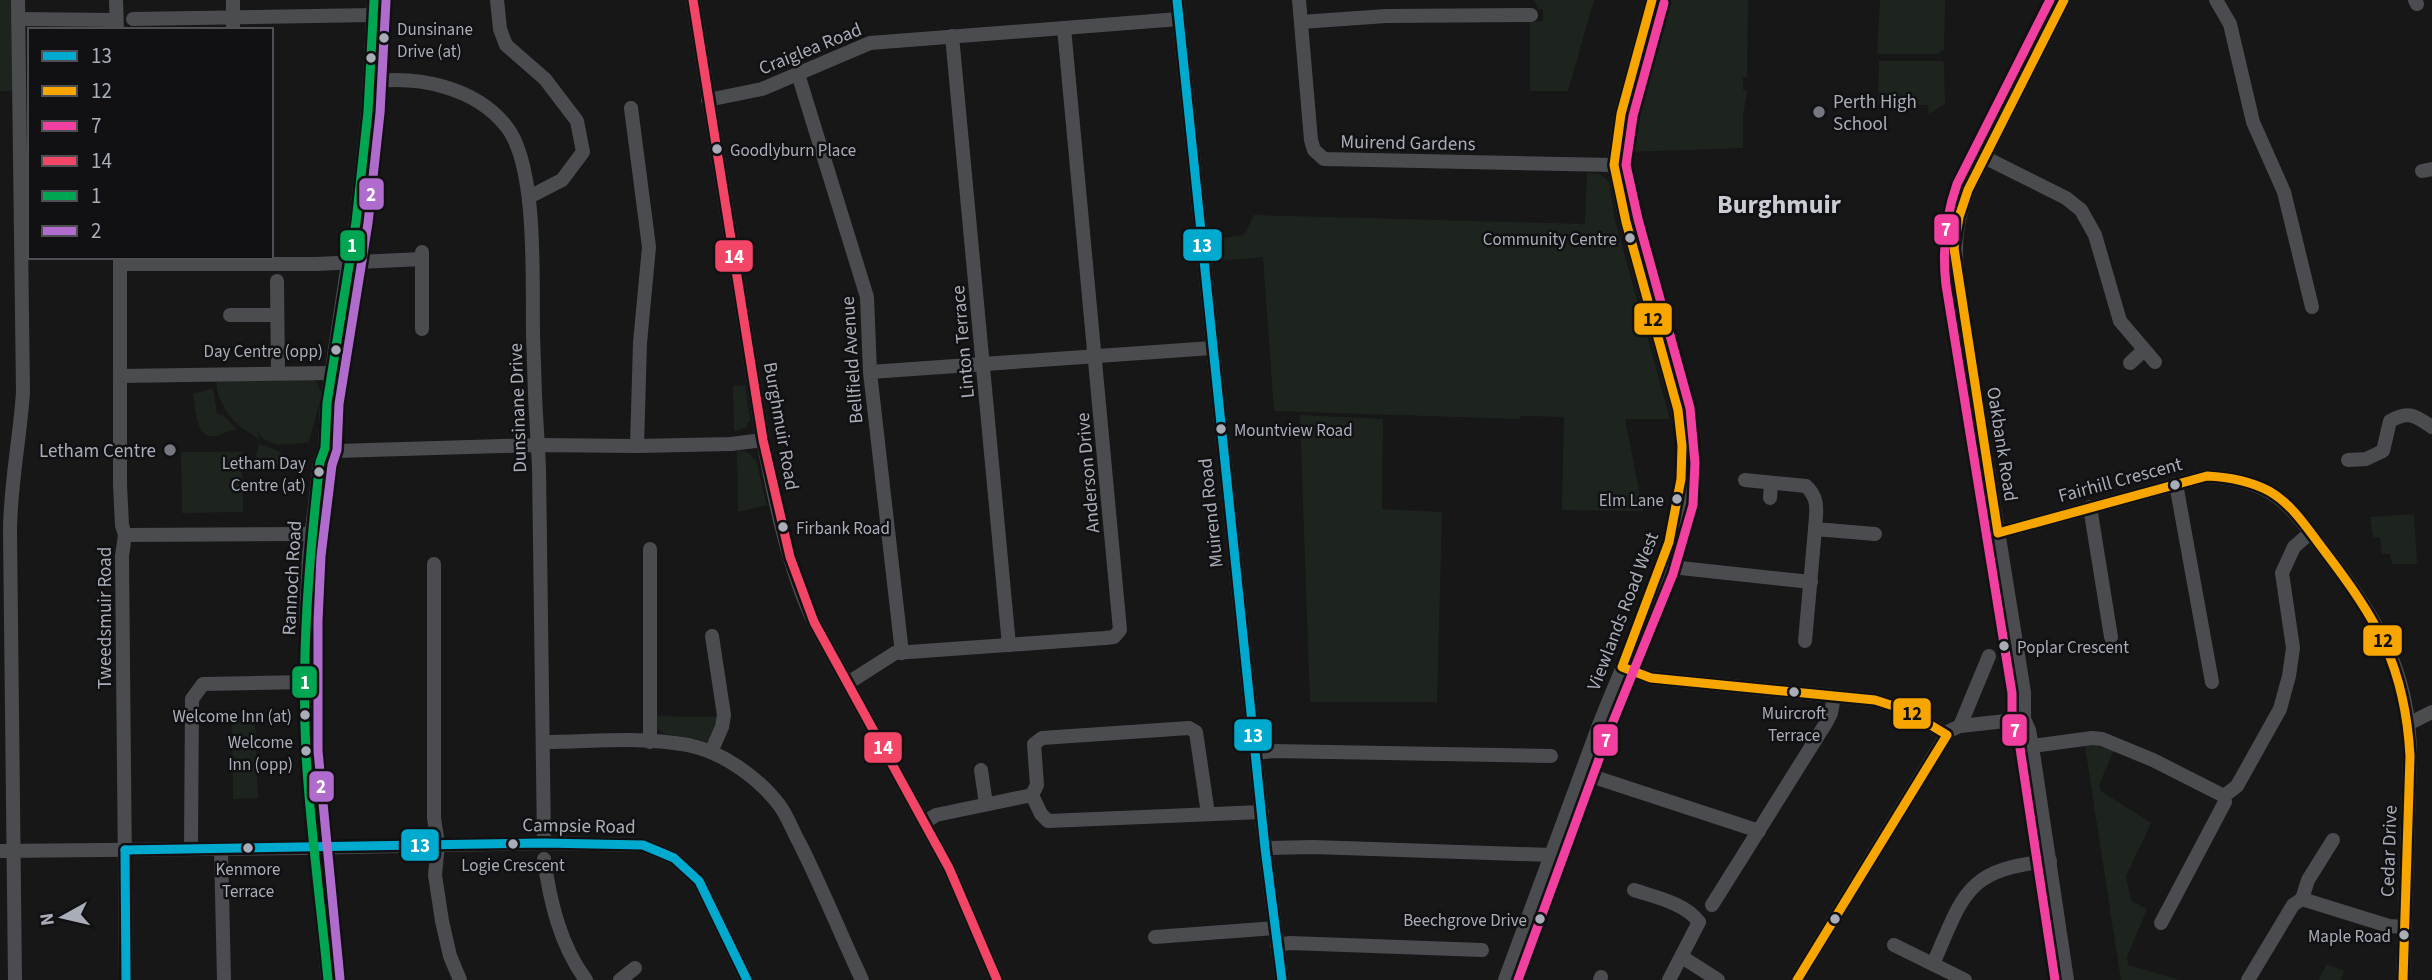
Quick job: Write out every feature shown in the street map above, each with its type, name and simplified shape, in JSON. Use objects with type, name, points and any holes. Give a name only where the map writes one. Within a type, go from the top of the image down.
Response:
[{"type":"street","points":[[15,980],[6,851],[10,495],[23,392],[18,0]]},
{"type":"street","points":[[18,19],[117,25],[116,0]]},
{"type":"street","points":[[233,0],[233,24]]},
{"type":"street","name":"Rannoch Road","points":[[328,980],[306,755],[306,621],[311,534],[320,462],[325,448],[332,373],[356,222],[370,82],[374,0]]},
{"type":"street","points":[[497,0],[500,29],[506,46],[545,79],[576,121],[583,152],[562,180],[529,197]]},
{"type":"street","name":"Burghmuir Road","points":[[693,0],[763,440],[773,492],[806,606],[925,822],[949,869],[997,980]]},
{"type":"street","name":"Muirend Road","points":[[1177,0],[1265,848],[1282,980]]},
{"type":"street","name":"Muirend Gardens","points":[[1299,0],[1312,145],[1324,159],[1614,165]]},
{"type":"street","name":"Viewlands Road West","points":[[1505,980],[1662,566],[1678,515],[1684,464],[1682,434],[1675,399],[1626,222],[1614,165],[1621,114],[1653,0]]},
{"type":"street","name":"Oakbank Road","points":[[2064,0],[1984,157],[1961,209],[1954,248],[2024,692],[2024,719],[2032,746],[2067,980]]},
{"type":"street","points":[[2216,0],[2230,24],[2253,122],[2284,192],[2312,307]]},
{"type":"street","points":[[133,19],[233,24],[373,15]]},
{"type":"street","points":[[1301,22],[1386,16],[1531,15]]},
{"type":"street","name":"Craiglea Road","points":[[708,100],[762,89],[870,43],[1179,19]]},
{"type":"street","name":"Anderson Drive","points":[[848,683],[895,653],[1112,638],[1120,630],[1064,28]]},
{"type":"street","name":"Linton Terrace","points":[[952,36],[1009,645]]},
{"type":"street","name":"Bellfield Avenue","points":[[797,74],[865,286],[870,372],[902,653]]},
{"type":"street","name":"Dunsinane Drive","points":[[370,82],[397,81],[440,85],[483,105],[507,126],[519,150],[529,197],[538,444],[544,843]]},
{"type":"street","points":[[631,108],[649,247],[640,343],[637,446]]},
{"type":"street","points":[[1984,157],[2066,198],[2081,209],[2095,235],[2120,321],[2155,362]]},
{"type":"street","points":[[120,261],[348,263],[422,255],[422,329]]},
{"type":"street","name":"Tweedsmuir Road","points":[[120,261],[120,485],[125,534],[122,556],[126,980]]},
{"type":"street","points":[[277,281],[278,373]]},
{"type":"street","points":[[230,315],[277,315]]},
{"type":"street","points":[[870,372],[1212,348]]},
{"type":"street","points":[[2130,363],[2144,349]]},
{"type":"street","points":[[120,376],[332,373]]},
{"type":"street","points":[[2348,460],[2367,459],[2383,451],[2390,421],[2401,414],[2413,415],[2432,427]]},
{"type":"street","points":[[325,448],[338,451],[538,444],[637,446],[754,443],[763,440]]},
{"type":"street","name":"Fairhill Crescent","points":[[1998,533],[2207,476],[2228,477],[2247,482],[2282,500],[2341,573],[2381,632],[2403,688],[2410,723]]},
{"type":"street","points":[[1745,480],[1799,485],[1809,489],[1817,502],[1811,582],[1812,625],[1805,641]]},
{"type":"street","points":[[1770,498],[1771,483]]},
{"type":"street","points":[[2176,484],[2212,682]]},
{"type":"street","points":[[2090,507],[2111,637]]},
{"type":"street","points":[[1815,529],[1856,540],[1875,534]]},
{"type":"street","points":[[2224,796],[2237,786],[2280,709],[2289,676],[2292,648],[2282,573],[2294,547],[2310,533]]},
{"type":"street","points":[[125,534],[311,534]]},
{"type":"street","points":[[650,549],[650,742]]},
{"type":"street","points":[[434,564],[434,818],[438,844],[435,875],[450,956],[460,980]]},
{"type":"street","points":[[1662,566],[1811,582]]},
{"type":"street","points":[[711,752],[724,715],[712,636]]},
{"type":"street","points":[[1960,726],[1989,656]]},
{"type":"street","points":[[1622,667],[1651,678],[1875,700],[1906,710],[1947,735]]},
{"type":"street","points":[[191,849],[192,699],[203,684],[306,682]]},
{"type":"street","points":[[1712,905],[1826,723],[1834,696]]},
{"type":"street","points":[[2410,723],[2432,712]]},
{"type":"street","points":[[1797,980],[1947,735],[1960,726],[2024,719]]},
{"type":"street","name":"Cedar Drive","points":[[2403,980],[2410,723]]},
{"type":"street","points":[[1032,795],[1037,785],[1034,744],[1042,738],[1189,728],[1196,732],[1208,814]]},
{"type":"street","points":[[2032,746],[2097,738],[2153,760],[2224,796]]},
{"type":"street","points":[[543,739],[544,742],[650,742],[688,745],[711,752],[742,769],[764,788],[781,808],[810,863],[862,980]]},
{"type":"street","points":[[1255,753],[1273,751],[1552,756]]},
{"type":"street","points":[[981,770],[986,804]]},
{"type":"street","points":[[1582,773],[1759,831]]},
{"type":"street","points":[[925,822],[936,815],[1032,795]]},
{"type":"street","points":[[1032,795],[1041,814],[1048,821],[1262,812]]},
{"type":"street","points":[[2161,923],[2225,802],[2224,796]]},
{"type":"street","points":[[2248,980],[2293,905],[2302,899],[2308,880],[2333,840]]},
{"type":"street","name":"Campsie Road","points":[[6,851],[544,843],[643,845],[674,858],[699,881],[747,980]]},
{"type":"street","points":[[1265,848],[1313,847],[1552,855]]},
{"type":"street","points":[[221,849],[224,980]]},
{"type":"street","points":[[544,859],[549,898],[578,970],[586,980]]},
{"type":"street","points":[[1933,964],[1957,911],[1972,887],[1998,870],[2050,861]]},
{"type":"street","points":[[1634,889],[1674,904],[1699,922],[1669,980]]},
{"type":"street","points":[[2302,899],[2389,926],[2405,927]]},
{"type":"street","points":[[1155,938],[1275,928]]},
{"type":"street","points":[[1277,945],[1475,946]]},
{"type":"street","points":[[1894,945],[1965,980]]},
{"type":"street","points":[[1682,957],[1718,980]]},
{"type":"street","points":[[620,980],[635,968]]},
{"type":"shaded area","points":[[0,0],[12,0],[12,91],[0,91]]},
{"type":"shaded area","points":[[1534,0],[1594,0],[1568,91],[1530,91],[1530,22],[1543,21],[1543,9],[1538,9]]},
{"type":"shaded area","points":[[1662,0],[1748,0],[1747,77],[1743,77],[1743,90],[1747,91],[1743,117],[1743,148],[1626,152],[1633,96]]},
{"type":"shaded area","points":[[1880,0],[1945,0],[1944,50],[1938,54],[1877,54]]},
{"type":"shaded area","points":[[1879,61],[1942,61],[1945,104],[1929,114],[1928,105],[1878,104]]},
{"type":"shaded area","points":[[1587,173],[1600,174],[1609,182],[1615,220],[1670,419],[1625,419],[1643,511],[1562,510],[1564,417],[1520,416],[1519,419],[1274,411],[1263,257],[1220,261],[1215,239],[1244,235],[1254,215],[1585,224]]},
{"type":"shaded area","points":[[217,379],[316,381],[322,393],[309,442],[287,445],[273,443],[261,437],[257,431],[259,439],[236,424],[240,423],[236,423],[222,402]]},
{"type":"shaded area","points":[[745,385],[750,420],[745,428],[734,431],[733,386]]},
{"type":"shaded area","points":[[213,388],[217,414],[223,415],[237,430],[208,436],[200,428],[193,394]]},
{"type":"shaded area","points":[[1300,415],[1383,419],[1382,509],[1442,512],[1437,702],[1310,702]]},
{"type":"shaded area","points":[[259,444],[288,457],[284,465],[267,467],[260,463],[256,456]]},
{"type":"shaded area","points":[[737,451],[747,452],[756,460],[767,505],[738,512]]},
{"type":"shaded area","points":[[181,452],[242,452],[243,512],[182,513]]},
{"type":"shaded area","points":[[2414,514],[2417,564],[2392,564],[2390,554],[2382,554],[2380,538],[2373,537],[2370,517]]},
{"type":"shaded area","points":[[655,716],[720,717],[710,742],[665,734],[657,728]]},
{"type":"shaded area","points":[[232,721],[255,721],[258,798],[233,799]]},
{"type":"shaded area","points":[[2085,746],[2114,750],[2099,785],[2101,791],[2151,823],[2126,876],[2131,901],[2147,909],[2127,957],[2128,965],[2180,980],[2121,980]]},
{"type":"shaded area","points":[[2327,964],[2344,971],[2341,980],[2318,980]]},
{"type":"transit line","name":"1","points":[[328,980],[306,753],[307,607],[320,462],[325,448],[327,403],[356,222],[368,112],[374,0]]},
{"type":"transit line","name":"14","points":[[693,0],[763,440],[790,557],[814,622],[949,868],[997,980]]},
{"type":"transit line","name":"13","points":[[1177,0],[1265,848],[1282,980]]},
{"type":"transit line","name":"12","points":[[1652,0],[1621,114],[1614,165],[1626,222],[1678,410],[1682,446],[1681,479],[1669,542],[1622,667],[1651,678],[1875,700],[1906,710],[1947,735],[1797,980]]},
{"type":"transit line","name":"7","points":[[2050,0],[1957,184],[1947,222],[1944,259],[2012,693],[2012,720],[2020,748],[2055,980]]},
{"type":"transit line","name":"12","points":[[2064,0],[1968,190],[1959,217],[1954,248],[1998,533],[2207,476],[2239,480],[2262,488],[2277,496],[2292,510],[2359,598],[2385,645],[2402,695],[2410,756],[2403,980]]},
{"type":"transit line","name":"2","points":[[340,979],[318,751],[321,556],[332,465],[337,450],[339,404],[368,223],[380,113],[386,1]]},
{"type":"transit line","name":"7","points":[[1518,980],[1610,729],[1673,574],[1693,505],[1695,463],[1690,408],[1638,219],[1626,165],[1633,116],[1664,3]]},
{"type":"transit line","name":"13","points":[[125,850],[544,843],[643,845],[674,858],[699,881],[747,980]]},
{"type":"transit line","name":"13","points":[[125,850],[126,980]]},
{"type":"place","name":"Dunsinane Drive (at)","points":[[384,38]]},
{"type":"place","name":"Perth High School","points":[[1819,112]]},
{"type":"place","name":"Goodlyburn Place","points":[[717,149]]},
{"type":"place","name":"Community Centre","points":[[1630,238]]},
{"type":"place","name":"Day Centre (opp)","points":[[336,350]]},
{"type":"place","name":"Mountview Road","points":[[1221,429]]},
{"type":"place","name":"Letham Centre","points":[[170,450]]},
{"type":"place","name":"Letham Day Centre (at)","points":[[319,472]]},
{"type":"place","name":"Elm Lane","points":[[1677,499]]},
{"type":"place","name":"Firbank Road","points":[[783,527]]},
{"type":"place","name":"Poplar Crescent","points":[[2004,646]]},
{"type":"place","name":"Muircroft Terrace","points":[[1794,692]]},
{"type":"place","name":"Welcome Inn (at)","points":[[305,715]]},
{"type":"place","name":"Welcome Inn (opp)","points":[[306,751]]},
{"type":"place","name":"Logie Crescent","points":[[513,844]]},
{"type":"place","name":"Kenmore Terrace","points":[[248,848]]},
{"type":"place","name":"Beechgrove Drive","points":[[1540,919]]},
{"type":"place","name":"Maple Road","points":[[2404,935]]},
{"type":"district","name":"Burghmuir","points":[[1779,204]]}]
